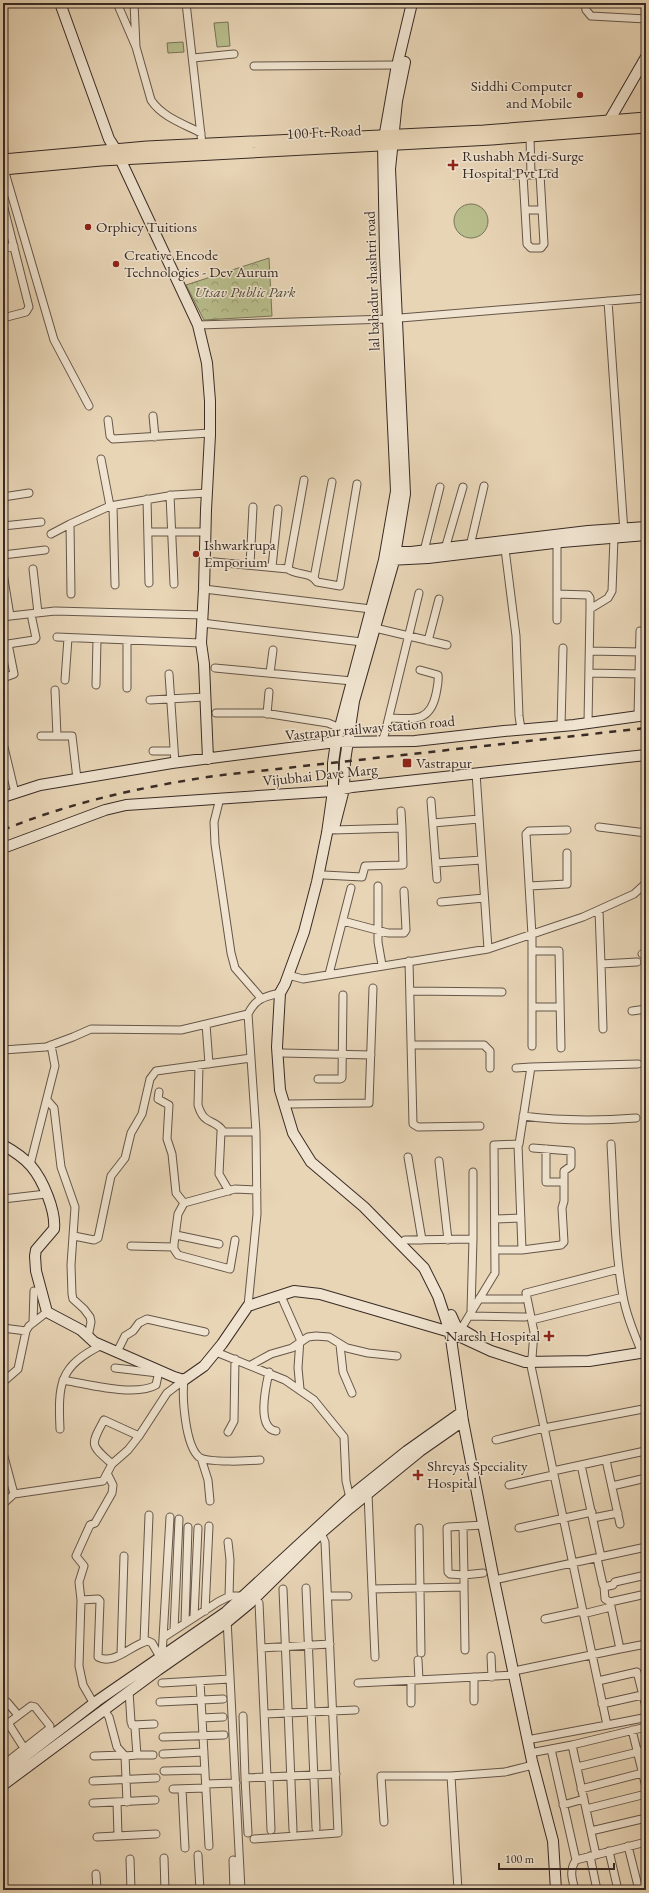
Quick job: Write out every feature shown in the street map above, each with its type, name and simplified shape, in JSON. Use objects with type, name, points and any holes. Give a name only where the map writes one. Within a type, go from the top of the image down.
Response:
[{"type":"main road","points":[[611,126],[646,118]]},
{"type":"main road","name":"100 Ft. Road","points":[[118,154],[201,139],[388,140],[530,137],[611,126]]},
{"type":"main road","name":"100 Ft. Road","points":[[4,164],[118,154],[388,140],[416,134],[611,126],[646,127]]},
{"type":"street","points":[[60,3],[109,138],[118,154],[198,325],[207,363],[210,401],[210,433],[201,643],[204,664],[208,759]]},
{"type":"street","points":[[117,3],[136,47],[151,100],[156,108],[163,114],[201,139]]},
{"type":"street","points":[[134,3],[136,47]]},
{"type":"street","points":[[186,3],[201,139]]},
{"type":"street","points":[[388,140],[397,65],[412,3]]},
{"type":"street","points":[[388,140],[418,3]]},
{"type":"street","points":[[586,3],[586,10],[591,16],[646,19]]},
{"type":"street","points":[[193,58],[234,54]]},
{"type":"street","points":[[611,126],[642,71],[646,57]]},
{"type":"street","points":[[254,66],[397,65]]},
{"type":"street","points":[[3,129],[4,164],[54,340],[89,406]]},
{"type":"street","points":[[530,137],[531,175]]},
{"type":"street","name":"lal bahadur shashtri road","points":[[388,140],[390,169],[396,491],[390,556]]},
{"type":"street","points":[[523,175],[527,244],[531,248],[541,248],[544,244],[540,174]]},
{"type":"street","points":[[508,175],[550,174]]},
{"type":"street","points":[[3,204],[29,307],[26,312],[3,318]]},
{"type":"street","points":[[525,210],[542,210]]},
{"type":"street","points":[[3,248],[14,246]]},
{"type":"street","points":[[198,325],[392,318],[646,298]]},
{"type":"street","points":[[608,301],[624,532]]},
{"type":"street","points":[[154,416],[155,437]]},
{"type":"street","points":[[108,420],[110,436],[114,439],[210,433]]},
{"type":"street","points":[[101,459],[111,506],[115,585]]},
{"type":"street","points":[[288,569],[304,480]]},
{"type":"street","points":[[314,578],[332,482]]},
{"type":"street","points":[[205,561],[288,569],[314,578],[318,582],[337,586],[341,585],[357,484]]},
{"type":"street","points":[[470,546],[484,486]]},
{"type":"street","points":[[424,551],[440,487]]},
{"type":"street","points":[[445,548],[463,487]]},
{"type":"street","points":[[3,497],[29,493]]},
{"type":"street","points":[[51,534],[111,506],[170,495],[207,493]]},
{"type":"street","points":[[170,495],[174,584]]},
{"type":"street","points":[[147,500],[150,583]]},
{"type":"street","points":[[250,565],[253,507]]},
{"type":"street","points":[[272,567],[278,508]]},
{"type":"street","points":[[3,526],[41,522]]},
{"type":"street","points":[[70,524],[71,594]]},
{"type":"street","points":[[390,556],[445,548],[624,532],[646,527]]},
{"type":"street","points":[[148,532],[205,532]]},
{"type":"street","points":[[390,556],[505,549],[557,542],[614,537],[624,532],[646,535]]},
{"type":"street","points":[[590,609],[608,598],[612,591],[614,537]]},
{"type":"street","points":[[557,542],[557,620]]},
{"type":"street","points":[[505,549],[516,636],[519,716],[521,729]]},
{"type":"street","points":[[3,555],[45,550]]},
{"type":"street","points":[[390,556],[371,609],[336,742],[333,763],[333,791],[327,833],[317,882],[304,932],[284,995],[282,1053],[285,1089],[298,1131],[315,1159],[367,1203],[405,1240],[428,1266],[443,1294],[456,1329],[463,1416],[483,1526],[515,1673],[530,1753],[553,1841],[556,1890]]},
{"type":"street","points":[[390,556],[375,628],[354,700],[348,742],[344,789],[333,830],[324,875],[308,933],[290,976],[280,993],[277,1046],[280,1090],[293,1133],[311,1162],[364,1207],[424,1268],[456,1329]]},
{"type":"street","points":[[32,569],[38,612]]},
{"type":"street","points":[[3,573],[6,616],[55,611],[202,619],[362,642]]},
{"type":"street","points":[[204,589],[371,609]]},
{"type":"street","points":[[383,741],[419,593]]},
{"type":"street","points":[[557,594],[588,595],[590,598],[588,723]]},
{"type":"street","points":[[428,641],[439,599]]},
{"type":"street","points":[[3,678],[14,674],[8,644],[36,638],[32,619]]},
{"type":"street","points":[[375,628],[447,645]]},
{"type":"street","points":[[640,631],[639,674],[642,715]]},
{"type":"street","points":[[57,637],[201,643]]},
{"type":"street","points":[[65,680],[68,638]]},
{"type":"street","points":[[96,685],[97,639]]},
{"type":"street","points":[[127,640],[127,688]]},
{"type":"street","points":[[561,726],[562,648]]},
{"type":"street","points":[[270,673],[273,650]]},
{"type":"street","points":[[590,651],[640,652]]},
{"type":"street","points":[[215,668],[352,681]]},
{"type":"street","points":[[389,718],[420,718],[430,711],[433,706],[438,675],[420,670]]},
{"type":"street","points":[[589,673],[639,674]]},
{"type":"street","points":[[169,674],[175,763]]},
{"type":"street","points":[[55,690],[57,736]]},
{"type":"street","points":[[267,714],[269,692]]},
{"type":"street","points":[[150,700],[205,697]]},
{"type":"street","points":[[216,713],[267,714],[328,723],[340,728]]},
{"type":"street","name":"Vastrapur railway station road","points":[[3,797],[40,785],[175,763],[336,742],[415,741],[588,723],[642,715]]},
{"type":"street","points":[[41,736],[72,736],[77,779]]},
{"type":"street","points":[[3,743],[15,793]]},
{"type":"street","points":[[153,751],[174,751]]},
{"type":"street","name":"Vijubhai Dave Marg","points":[[3,848],[104,810],[126,805],[333,791],[476,773],[646,755]]},
{"type":"street","points":[[476,773],[488,950]]},
{"type":"street","points":[[220,798],[214,822],[215,844],[230,948],[235,968],[261,998]]},
{"type":"street","points":[[431,801],[437,879]]},
{"type":"street","points":[[324,875],[362,877],[365,866],[402,866],[401,811]]},
{"type":"street","points":[[433,823],[479,819]]},
{"type":"street","points":[[333,830],[402,828]]},
{"type":"street","points":[[599,828],[646,833]]},
{"type":"street","points":[[532,1046],[532,935],[527,832],[567,830]]},
{"type":"street","points":[[529,886],[567,884],[566,853]]},
{"type":"street","points":[[436,863],[482,860]]},
{"type":"street","points":[[290,976],[303,979],[382,965],[488,950],[599,910],[634,894],[646,883]]},
{"type":"street","points":[[378,886],[378,951],[382,965]]},
{"type":"street","points":[[329,974],[351,888]]},
{"type":"street","points":[[343,921],[377,931],[397,934],[406,932],[404,891]]},
{"type":"street","points":[[441,902],[484,898]]},
{"type":"street","points":[[599,910],[603,1029]]},
{"type":"street","points":[[532,951],[559,951],[561,1048]]},
{"type":"street","points":[[409,961],[413,1124],[418,1127],[480,1126]]},
{"type":"street","points":[[602,964],[637,962]]},
{"type":"street","points":[[289,1104],[368,1103],[374,988]]},
{"type":"street","points":[[410,991],[502,992]]},
{"type":"street","points":[[3,1504],[14,1494],[103,1481],[108,1475],[112,1464],[128,1450],[139,1436],[167,1393],[204,1366],[216,1352],[248,1306],[257,1214],[257,1190],[256,1132],[248,1014],[252,1005],[261,998],[280,993]]},
{"type":"street","points":[[318,1079],[342,1078],[343,995]]},
{"type":"street","points":[[532,1008],[560,1007]]},
{"type":"street","points":[[632,1011],[646,1010]]},
{"type":"street","points":[[3,1050],[46,1047],[73,1038],[91,1029],[181,1030],[248,1014]]},
{"type":"street","points":[[206,1024],[209,1064]]},
{"type":"street","points":[[30,1165],[55,1066],[51,1045]]},
{"type":"street","points":[[411,1045],[484,1045],[490,1051],[490,1068]]},
{"type":"street","points":[[282,1053],[371,1054]]},
{"type":"street","points":[[74,1236],[94,1240],[98,1238],[110,1176],[125,1158],[131,1133],[142,1114],[152,1075],[162,1070],[251,1058]]},
{"type":"street","points":[[516,1068],[638,1064]]},
{"type":"street","points":[[199,1065],[198,1104],[203,1118],[218,1125],[223,1131],[256,1132]]},
{"type":"street","points":[[522,1250],[518,1145],[531,1067]]},
{"type":"street","points":[[159,1092],[158,1099],[169,1105],[167,1139],[172,1154],[176,1193],[184,1203]]},
{"type":"street","points":[[47,1100],[54,1108],[61,1167],[75,1207],[72,1294],[90,1317],[91,1322],[88,1336]]},
{"type":"street","points":[[523,1116],[591,1122],[636,1118]]},
{"type":"street","points":[[223,1131],[221,1134],[219,1174],[228,1191]]},
{"type":"street","points":[[248,1306],[294,1291],[320,1294],[456,1329],[493,1347],[531,1359],[588,1356],[644,1349],[631,1325],[623,1297],[619,1269],[611,1144]]},
{"type":"street","points":[[3,1145],[30,1165],[42,1182],[51,1206],[54,1229],[36,1250],[34,1263],[47,1312],[81,1330],[94,1342],[102,1346],[159,1372],[184,1380]]},
{"type":"street","points":[[456,1329],[470,1314],[495,1273],[494,1145],[518,1145]]},
{"type":"street","points":[[495,1250],[522,1250],[561,1245],[563,1243],[562,1208],[564,1201],[564,1171],[571,1166],[571,1151],[533,1148]]},
{"type":"street","points":[[546,1149],[546,1182],[564,1182]]},
{"type":"street","points":[[408,1157],[422,1240]]},
{"type":"street","points":[[439,1161],[448,1240]]},
{"type":"street","points":[[470,1314],[473,1239],[473,1172]]},
{"type":"street","points":[[235,1240],[230,1269],[181,1256],[176,1252],[174,1247],[178,1214],[184,1203],[243,1188],[257,1190]]},
{"type":"street","points":[[3,1199],[46,1194]]},
{"type":"street","points":[[495,1219],[520,1218]]},
{"type":"street","points":[[176,1235],[219,1244]]},
{"type":"street","points":[[405,1240],[473,1239]]},
{"type":"street","points":[[131,1246],[174,1247]]},
{"type":"street","points":[[607,1725],[544,1428],[531,1359],[534,1332],[528,1318],[525,1295],[527,1292],[619,1269]]},
{"type":"street","points":[[33,1323],[34,1291]]},
{"type":"street","points":[[281,1296],[300,1343],[298,1368],[300,1389]]},
{"type":"street","points":[[470,1314],[528,1318],[623,1297]]},
{"type":"street","points":[[480,1299],[522,1299]]},
{"type":"street","points":[[3,1382],[18,1369],[26,1331],[33,1323],[47,1312]]},
{"type":"street","points":[[117,1352],[125,1336],[139,1323],[147,1320],[205,1332]]},
{"type":"street","points":[[3,1328],[26,1331]]},
{"type":"street","points":[[251,1365],[271,1354],[292,1348],[308,1337],[324,1336],[329,1337],[340,1345],[368,1354],[397,1356]]},
{"type":"street","points":[[340,1345],[344,1372],[352,1393]]},
{"type":"street","points":[[60,1429],[59,1409],[63,1380],[71,1364],[86,1353],[102,1346]]},
{"type":"street","points":[[216,1352],[269,1372],[300,1389],[314,1400],[344,1437],[346,1481],[350,1498]]},
{"type":"street","points":[[228,1432],[234,1421],[235,1359]]},
{"type":"street","points":[[115,1368],[159,1372]]},
{"type":"street","points":[[63,1380],[121,1390],[154,1386],[159,1372]]},
{"type":"street","points":[[269,1372],[264,1399],[265,1414],[267,1425],[270,1429],[276,1431]]},
{"type":"street","points":[[184,1380],[182,1401],[186,1423],[192,1444],[201,1458],[208,1480],[210,1501]]},
{"type":"street","points":[[496,1440],[544,1428],[643,1409]]},
{"type":"street","points":[[3,1785],[227,1617],[250,1603],[321,1533],[463,1416]]},
{"type":"street","points":[[242,1890],[227,1617],[245,1596],[350,1498],[407,1450],[463,1416]]},
{"type":"street","points":[[112,1464],[96,1450],[94,1444],[94,1439],[104,1420],[139,1436]]},
{"type":"street","points":[[509,1485],[581,1465],[645,1451]]},
{"type":"street","points":[[3,1453],[14,1494]]},
{"type":"street","points":[[201,1458],[237,1462],[260,1460]]},
{"type":"street","points":[[606,1460],[620,1524]]},
{"type":"street","points":[[581,1465],[592,1515],[602,1585]]},
{"type":"street","points":[[108,1475],[114,1485],[112,1493],[95,1523],[90,1525],[76,1555],[84,1566],[79,1582],[81,1600],[79,1671],[83,1685],[96,1703],[109,1717],[117,1746],[124,1755],[127,1802]]},
{"type":"street","points":[[612,1486],[646,1478]]},
{"type":"street","points":[[368,1493],[375,1657]]},
{"type":"street","points":[[519,1528],[563,1518],[618,1513]]},
{"type":"street","points":[[144,1642],[149,1515]]},
{"type":"street","points":[[161,1656],[164,1637],[170,1517]]},
{"type":"street","points":[[174,1630],[179,1519]]},
{"type":"street","points":[[205,1610],[209,1526]]},
{"type":"street","points":[[483,1526],[447,1528],[448,1573],[464,1575],[483,1573]]},
{"type":"street","points":[[185,1623],[188,1527]]},
{"type":"street","points":[[463,1527],[465,1650]]},
{"type":"street","points":[[194,1617],[198,1528]]},
{"type":"street","points":[[419,1528],[419,1680]]},
{"type":"street","points":[[254,1839],[338,1833],[325,1542],[321,1533]]},
{"type":"street","points":[[228,1542],[230,1560],[229,1597]]},
{"type":"street","points":[[494,1580],[646,1547]]},
{"type":"street","points":[[121,1654],[124,1556]]},
{"type":"street","points":[[620,1649],[610,1605],[605,1599],[604,1587],[613,1585],[615,1582],[646,1575]]},
{"type":"street","points":[[372,1589],[464,1587]]},
{"type":"street","points":[[306,1588],[307,1646],[316,1828]]},
{"type":"street","points":[[283,1589],[293,1830]]},
{"type":"street","points":[[545,1619],[583,1612],[646,1594]]},
{"type":"street","points":[[164,1637],[205,1610],[229,1597],[245,1596]]},
{"type":"street","points":[[328,1596],[348,1596]]},
{"type":"street","points":[[81,1600],[98,1599],[100,1601],[98,1657],[107,1660],[144,1642],[152,1643],[161,1656]]},
{"type":"street","points":[[259,1603],[271,1830]]},
{"type":"street","points":[[211,1629],[228,1637]]},
{"type":"street","points":[[3,1773],[161,1656],[211,1629]]},
{"type":"street","points":[[261,1648],[330,1644]]},
{"type":"street","points":[[358,1683],[492,1677],[646,1644]]},
{"type":"street","points":[[491,1656],[492,1677]]},
{"type":"street","points":[[598,1681],[637,1672],[646,1707]]},
{"type":"street","points":[[474,1677],[474,1701]]},
{"type":"street","points":[[162,1683],[230,1679]]},
{"type":"street","points":[[411,1680],[411,1703]]},
{"type":"street","points":[[200,1681],[209,1846]]},
{"type":"street","points":[[129,1691],[131,1722],[135,1728],[137,1755]]},
{"type":"street","points":[[602,1704],[643,1692]]},
{"type":"street","points":[[160,1702],[222,1699]]},
{"type":"street","points":[[3,1700],[7,1702],[18,1715]]},
{"type":"street","points":[[3,1765],[50,1728],[50,1724],[35,1707],[31,1706],[5,1725],[24,1748]]},
{"type":"street","points":[[264,1714],[355,1710]]},
{"type":"street","points":[[528,1740],[643,1718],[646,1714]]},
{"type":"street","points":[[243,1716],[248,1833]]},
{"type":"street","points":[[202,1718],[224,1718]]},
{"type":"street","points":[[132,1725],[154,1724]]},
{"type":"street","points":[[530,1753],[572,1745],[646,1727]]},
{"type":"street","points":[[632,1730],[644,1773],[646,1787]]},
{"type":"street","points":[[163,1738],[224,1735]]},
{"type":"street","points":[[572,1745],[590,1831],[597,1890]]},
{"type":"street","points":[[551,1749],[576,1860],[571,1873],[574,1890]]},
{"type":"street","points":[[577,1767],[646,1750]]},
{"type":"street","points":[[163,1754],[204,1752]]},
{"type":"street","points":[[94,1756],[153,1755]]},
{"type":"street","points":[[384,1822],[382,1776],[452,1776],[505,1772],[533,1764]]},
{"type":"street","points":[[164,1771],[205,1770]]},
{"type":"street","points":[[581,1789],[644,1773]]},
{"type":"street","points":[[245,1778],[336,1774]]},
{"type":"street","points":[[452,1776],[458,1890]]},
{"type":"street","points":[[93,1781],[156,1778]]},
{"type":"street","points":[[173,1789],[236,1783]]},
{"type":"street","points":[[182,1789],[185,1848]]},
{"type":"street","points":[[586,1809],[646,1794]]},
{"type":"street","points":[[563,1805],[584,1799]]},
{"type":"street","points":[[93,1803],[155,1800]]},
{"type":"street","points":[[117,1802],[118,1836]]},
{"type":"street","points":[[590,1831],[646,1818]]},
{"type":"street","points":[[97,1837],[156,1834]]},
{"type":"street","points":[[576,1860],[646,1842]]},
{"type":"street","points":[[628,1846],[639,1890]]},
{"type":"street","points":[[609,1851],[618,1890]]},
{"type":"street","points":[[198,1855],[200,1890]]},
{"type":"street","points":[[164,1858],[165,1890]]},
{"type":"street","points":[[130,1859],[131,1890]]},
{"type":"street","points":[[233,1860],[234,1890]]},
{"type":"street","points":[[96,1874],[97,1890]]},
{"type":"green space","points":[[228,22],[230,46],[217,47],[214,23]]},
{"type":"green space","points":[[183,42],[184,52],[168,53],[167,43]]},
{"type":"green space","points":[[468,204],[474,204],[483,209],[487,215],[487,227],[483,233],[474,238],[468,238],[459,233],[454,224],[454,218],[459,209]]},
{"type":"green space","name":"Utsav Public Park","points":[[269,258],[272,316],[204,320],[186,285]]},
{"type":"railway","points":[[3,830],[55,811],[107,797],[160,785],[214,776],[646,728]]},
{"type":"place","name":"Siddhi Computer and Mobile","points":[[580,95]]},
{"type":"place","name":"Rushabh Medi-Surge Hospital Pvt Ltd","points":[[453,165]]},
{"type":"place","name":"Orphicy Tuitions","points":[[88,227]]},
{"type":"place","name":"Creative Encode Technologies - Dev Aurum","points":[[116,264]]},
{"type":"place","name":"Ishwarkrupa Emporium","points":[[196,554]]},
{"type":"place","name":"Vastrapur","points":[[407,763]]},
{"type":"place","name":"Naresh Hospital","points":[[549,1336]]},
{"type":"place","name":"Shreyas Speciality Hospital","points":[[418,1475]]}]
